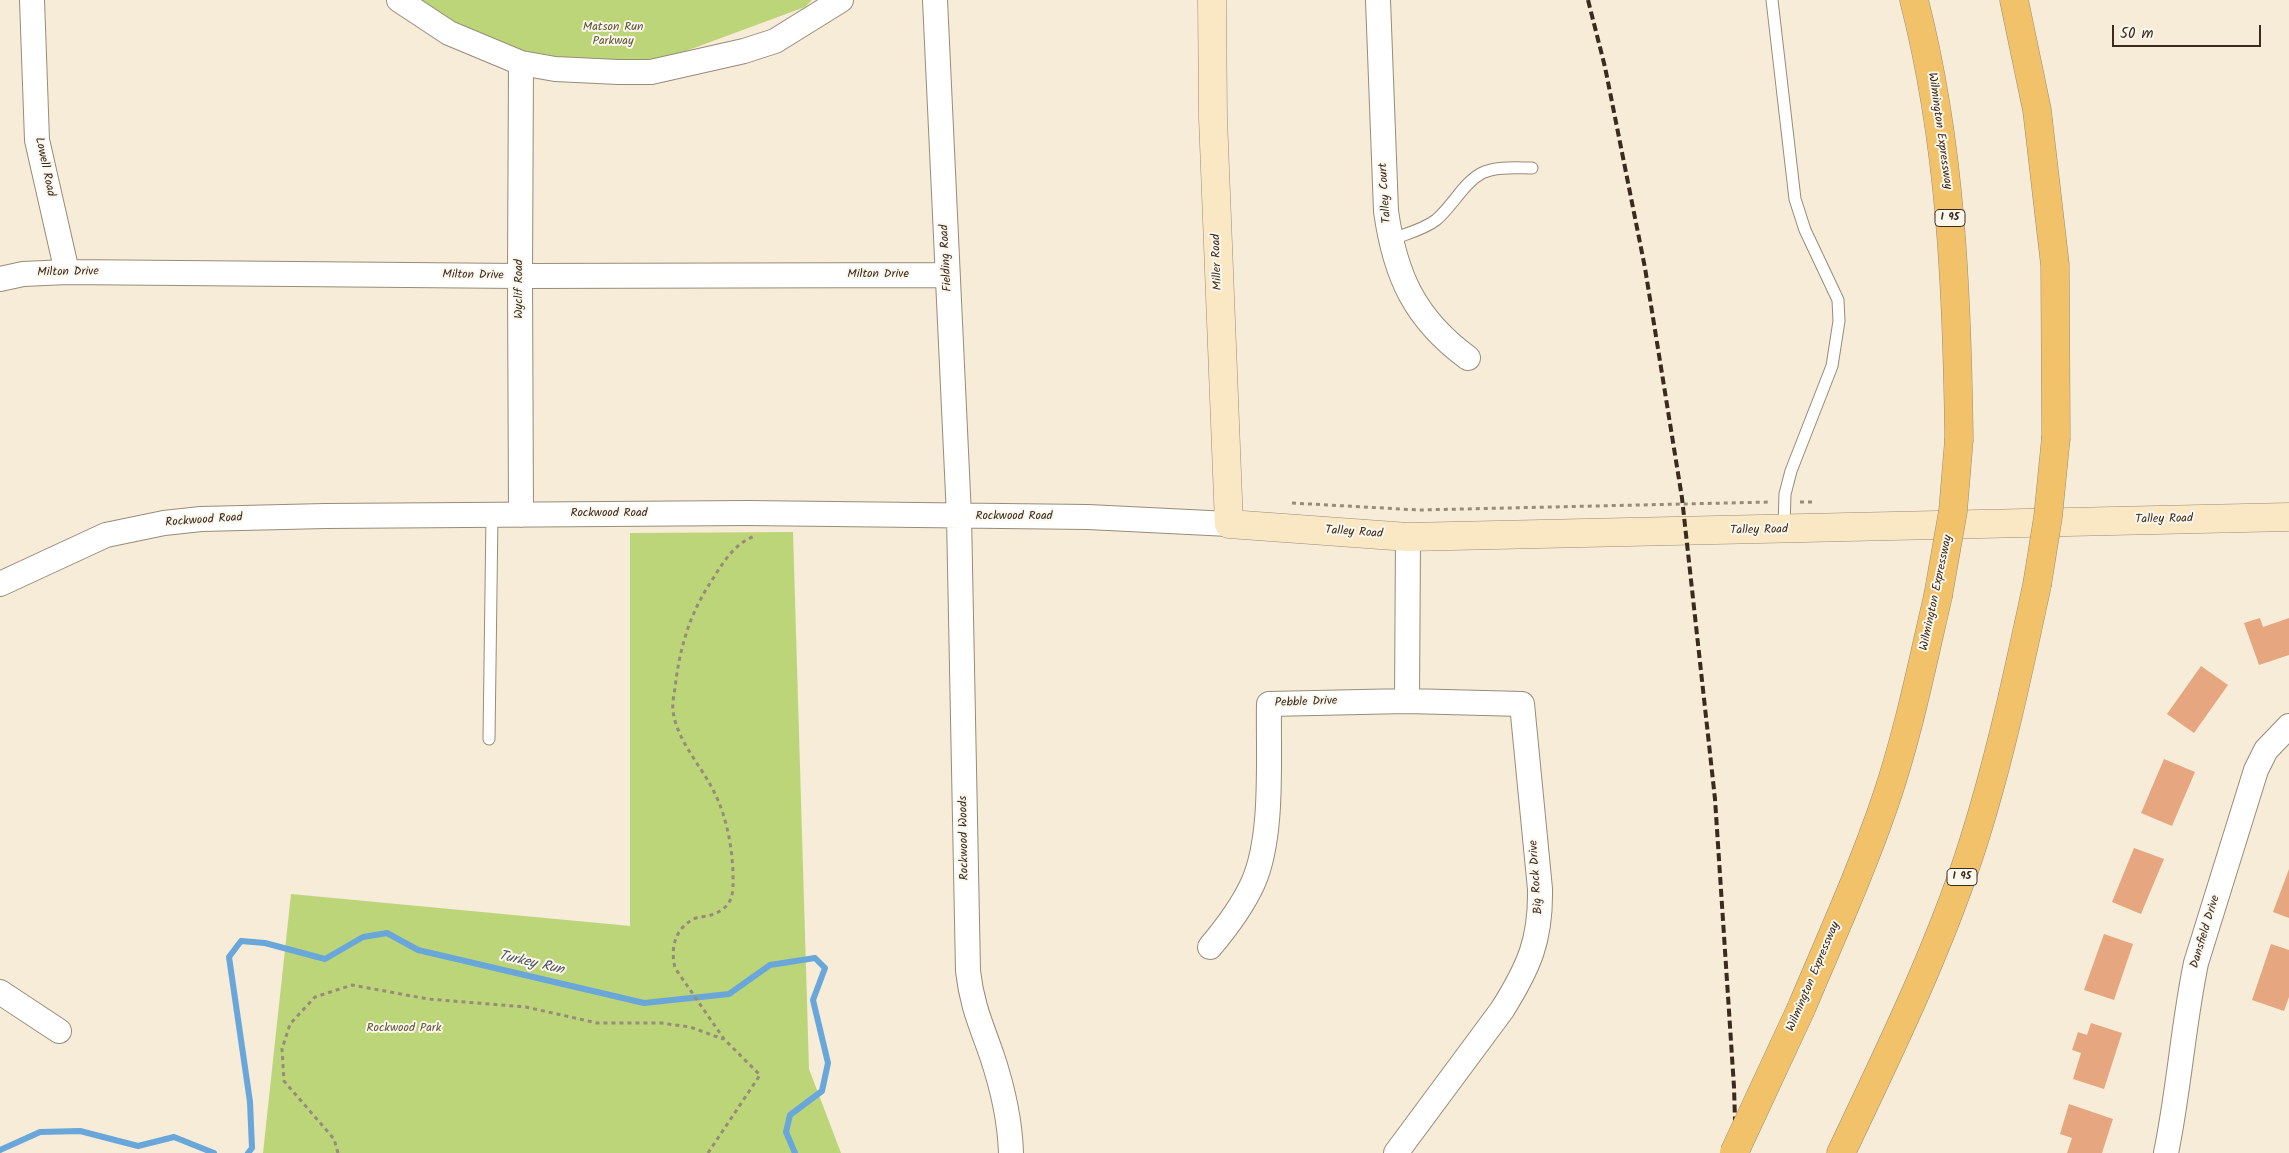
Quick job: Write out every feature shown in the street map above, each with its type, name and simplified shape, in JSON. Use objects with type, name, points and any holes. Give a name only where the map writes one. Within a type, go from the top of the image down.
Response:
[{"type":"highway","name":"Wilmington Expressway","points":[[1734,1153],[1801,1009],[1885,802],[1908,720],[1938,596],[1953,511],[1959,440],[1958,320],[1944,155],[1929,59],[1914,0]]},
{"type":"highway","name":"I 95","points":[[1841,1153],[1927,966],[1953,902],[1971,850],[1998,757],[2037,585],[2048,517],[2056,437],[2055,265],[2036,110],[2014,0]]},
{"type":"street","name":"Lowell Road","points":[[32,0],[36,140],[67,272]]},
{"type":"street","points":[[399,0],[449,33],[521,63],[555,69],[618,72],[651,72],[680,67],[775,41],[841,0]]},
{"type":"street","name":"Fielding Road","points":[[935,0],[959,516]]},
{"type":"street","name":"Miller Road","points":[[1212,0],[1213,127],[1229,524]]},
{"type":"street","name":"Talley Court","points":[[1378,0],[1386,212],[1390,240],[1403,282],[1413,302],[1439,334],[1468,358]]},
{"type":"street","name":"Wyclif Road","points":[[521,63],[522,515]]},
{"type":"street","name":"Milton Drive","points":[[0,279],[23,274],[67,272],[520,276],[948,275]]},
{"type":"street","name":"Rockwood Road","points":[[0,584],[106,535],[172,521],[201,519],[314,516],[747,514],[1088,517],[1229,524]]},
{"type":"street","name":"Rockwood Woods","points":[[959,516],[968,971],[976,1015],[1000,1085],[1011,1153]]},
{"type":"street","name":"Talley Road","points":[[1229,524],[1408,537],[1784,530],[2289,517]]},
{"type":"street","points":[[1407,701],[1408,537]]},
{"type":"street","name":"Pebble Drive","points":[[1210,947],[1242,904],[1253,882],[1262,856],[1267,824],[1269,704],[1407,701]]},
{"type":"street","name":"Big Rock Drive","points":[[1396,1153],[1502,1010],[1517,986],[1536,944],[1541,916],[1522,704],[1407,701]]},
{"type":"street","name":"Dansfield Drive","points":[[2166,1153],[2174,1116],[2189,996],[2196,963],[2256,770],[2266,750],[2289,726]]},
{"type":"street","points":[[0,992],[59,1031]]},
{"type":"lane","points":[[1772,0],[1795,199],[1805,230],[1838,300],[1839,321],[1832,366],[1805,431],[1785,494],[1784,530]]},
{"type":"lane","points":[[1390,240],[1416,231],[1435,220],[1472,180],[1483,172],[1499,169],[1532,168]]},
{"type":"lane","points":[[490,739],[492,515]]},
{"type":"path","points":[[708,1153],[760,1075],[724,1039],[675,968],[672,955],[675,938],[681,930],[696,918],[712,915],[725,908],[732,899],[733,884],[729,840],[723,812],[712,788],[679,730],[672,710],[678,667],[691,619],[725,560],[742,542]]},
{"type":"path","points":[[338,1153],[334,1139],[284,1081],[282,1049],[290,1024],[315,997],[352,985],[428,999],[526,1007],[597,1024],[661,1023],[690,1027],[724,1039]]},
{"type":"green space","name":"Matson Run Parkway","points":[[400,0],[812,0],[805,7],[629,72],[521,63]]},
{"type":"green space","name":"Rockwood Park","points":[[793,532],[809,1069],[841,1153],[263,1153],[291,894],[630,926],[630,533]]},
{"type":"building","points":[[2260,618],[2263,627],[2289,618],[2289,655],[2259,665],[2244,623]]},
{"type":"building","points":[[2201,666],[2228,685],[2194,733],[2167,714]]},
{"type":"building","points":[[2164,759],[2195,772],[2172,826],[2141,813]]},
{"type":"building","points":[[2134,848],[2164,859],[2141,914],[2112,902]]},
{"type":"building","points":[[2289,869],[2289,918],[2273,912]]},
{"type":"building","points":[[2104,934],[2133,944],[2114,1000],[2084,990]]},
{"type":"building","points":[[2271,944],[2289,950],[2289,997],[2284,1011],[2252,1000]]},
{"type":"building","points":[[2091,1023],[2122,1033],[2104,1089],[2073,1079],[2081,1053],[2072,1050],[2078,1032],[2087,1035]]},
{"type":"building","points":[[2069,1104],[2113,1119],[2102,1153],[2067,1153],[2072,1138],[2060,1134]]},
{"type":"waterway","name":"Turkey Run","points":[[248,1153],[252,1148],[250,1102],[229,957],[241,941],[265,943],[325,959],[363,937],[387,933],[418,950],[644,1003],[729,994],[770,965],[815,958],[825,968],[813,1000],[828,1063],[822,1091],[790,1115],[786,1132],[795,1153]]},
{"type":"waterway","name":"Turkey Run","points":[[0,1150],[40,1132],[80,1131],[138,1146],[174,1137],[214,1153]]},
{"type":"railway","points":[[1588,0],[1605,67],[1645,268],[1682,498],[1715,799],[1734,1087],[1736,1153]]}]
